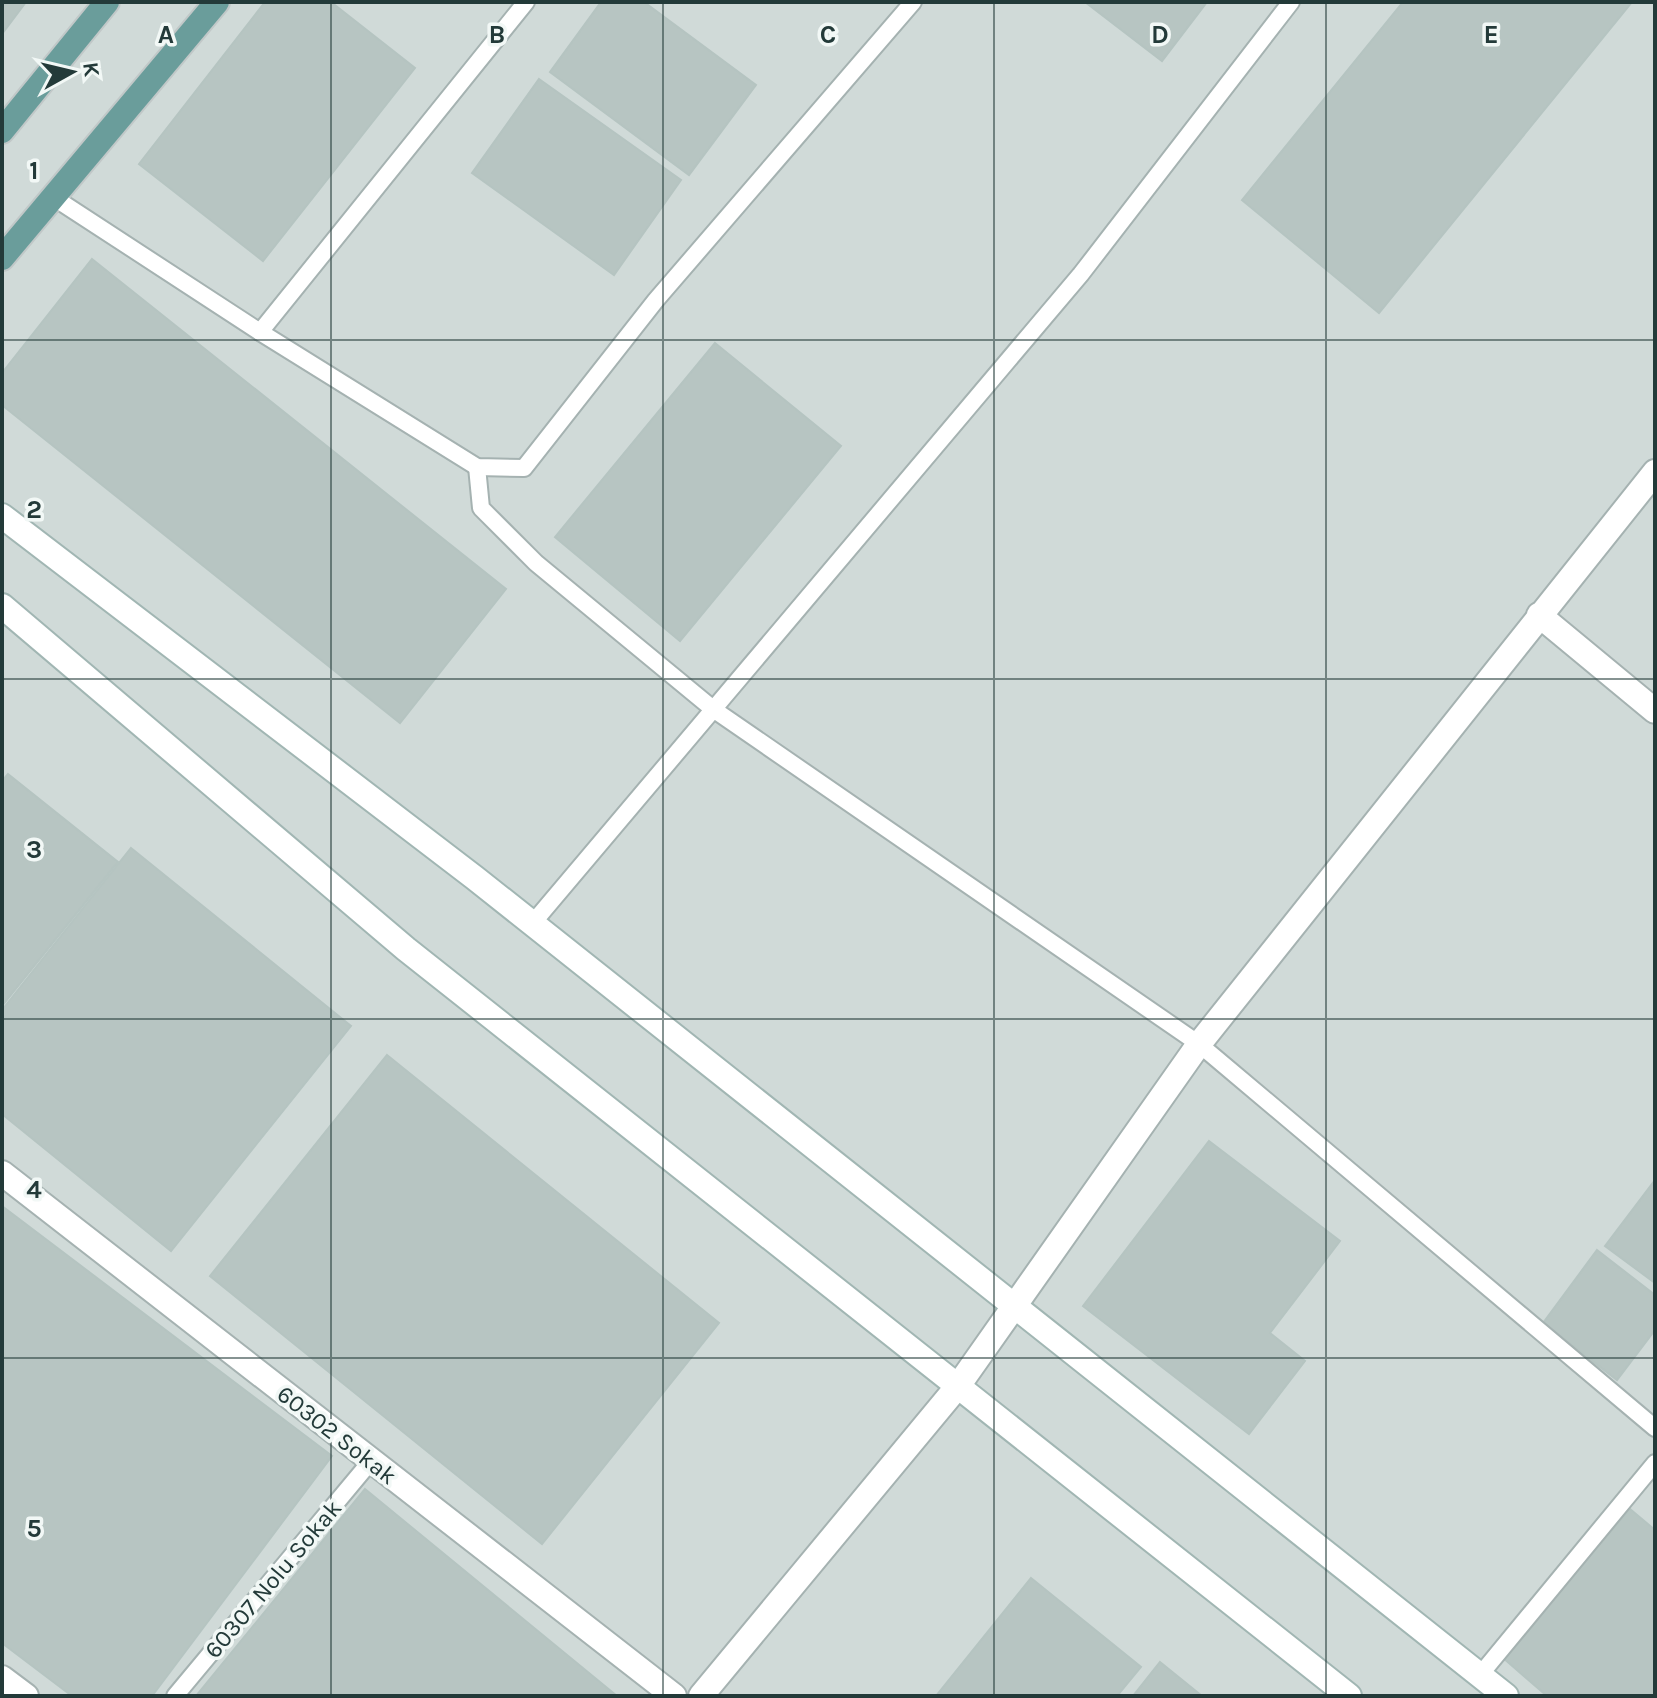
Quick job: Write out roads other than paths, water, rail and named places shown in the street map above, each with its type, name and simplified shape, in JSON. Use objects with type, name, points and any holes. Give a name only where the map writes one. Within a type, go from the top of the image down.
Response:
[{"type":"main road","points":[[2,131],[107,2]]},
{"type":"main road","points":[[2,258],[217,2]]},
{"type":"main road","points":[[701,1696],[958,1386],[1199,1044],[1655,472]]},
{"type":"main road","points":[[2,516],[532,924],[1506,1696]]},
{"type":"main road","points":[[2,606],[406,949],[1349,1696]]},
{"type":"main road","points":[[1539,615],[1655,711]]},
{"type":"main road","name":"60302 Sokak","points":[[2,1173],[674,1696]]},
{"type":"main road","points":[[2,1678],[26,1696]]},
{"type":"lane","points":[[260,332],[526,2]]},
{"type":"lane","points":[[53,197],[260,332],[477,467],[524,468],[656,300],[913,2]]},
{"type":"lane","points":[[532,924],[1081,274],[1291,2]]},
{"type":"lane","points":[[477,467],[481,508],[536,563],[713,709],[1199,1044],[1655,1428]]},
{"type":"lane","name":"60307 Nolu Sokak","points":[[175,1696],[371,1461]]},
{"type":"lane","points":[[1480,1675],[1655,1463]]}]
